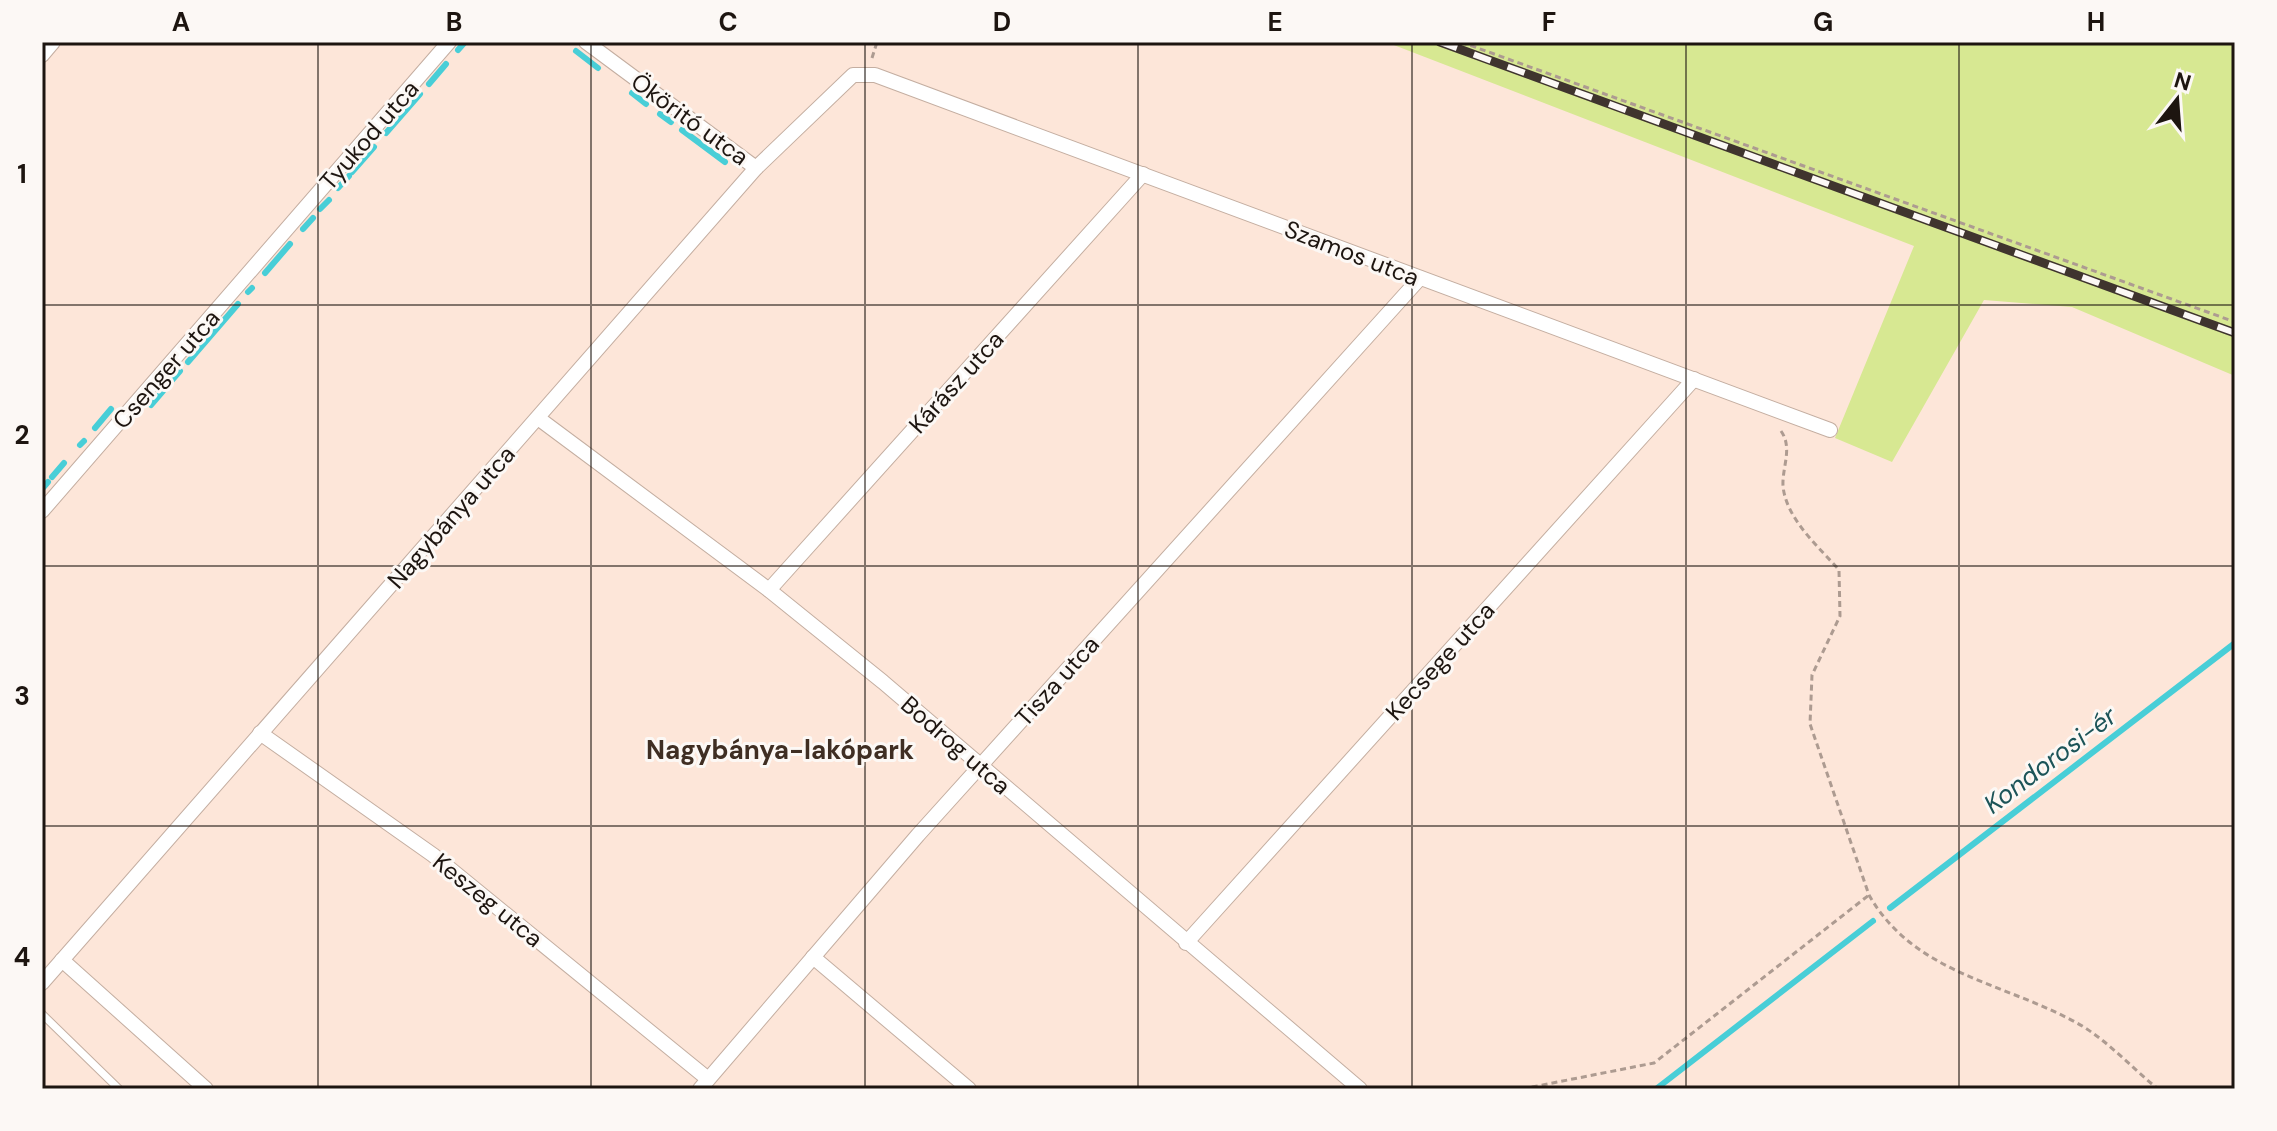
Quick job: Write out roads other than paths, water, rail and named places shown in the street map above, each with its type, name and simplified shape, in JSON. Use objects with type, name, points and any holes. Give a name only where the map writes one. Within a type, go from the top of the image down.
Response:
[{"type":"street","points":[[42,55],[53,42]]},
{"type":"street","name":"Tyukod utca","points":[[289,227],[449,42]]},
{"type":"street","name":"Ököritó utca","points":[[586,42],[756,168]]},
{"type":"street","name":"Nagybánya utca","points":[[42,983],[756,168],[847,79],[860,73],[875,75]]},
{"type":"street","name":"Szamos utca","points":[[875,75],[1830,430]]},
{"type":"street","name":"Kárász utca","points":[[769,590],[1143,174]]},
{"type":"street","name":"Csenger utca","points":[[42,511],[289,227]]},
{"type":"street","name":"Tisza utca","points":[[704,1084],[980,767],[1420,278]]},
{"type":"street","name":"Kecsege utca","points":[[1186,943],[1694,379]]},
{"type":"street","name":"Bodrog utca","points":[[538,418],[769,590],[1360,1089]]},
{"type":"street","name":"Keszeg utca","points":[[260,733],[433,855],[704,1084]]},
{"type":"street","points":[[813,957],[969,1089]]},
{"type":"street","points":[[62,960],[206,1089]]},
{"type":"lane","points":[[42,1014],[119,1089]]},
{"type":"waterway","points":[[458,50],[465,42]]},
{"type":"waterway","points":[[576,51],[598,68]]},
{"type":"waterway","points":[[429,84],[446,64]]},
{"type":"waterway","points":[[632,93],[646,104]]},
{"type":"waterway","points":[[386,133],[420,94]]},
{"type":"waterway","points":[[660,114],[671,122]]},
{"type":"waterway","points":[[682,130],[725,162]]},
{"type":"waterway","points":[[352,172],[374,147]]},
{"type":"waterway","points":[[338,188],[349,176]]},
{"type":"waterway","points":[[320,209],[329,200]]},
{"type":"waterway","points":[[303,229],[313,218]]},
{"type":"waterway","points":[[265,273],[290,244]]},
{"type":"waterway","points":[[248,292],[252,288]]},
{"type":"waterway","points":[[188,362],[238,304]]},
{"type":"waterway","points":[[166,387],[180,371]]},
{"type":"waterway","points":[[151,405],[163,391]]},
{"type":"waterway","points":[[95,428],[111,409]]},
{"type":"waterway","points":[[80,445],[84,441]]},
{"type":"waterway","points":[[52,477],[64,463]]},
{"type":"waterway","points":[[42,489],[48,482]]},
{"type":"waterway","name":"Kondorosi-ér","points":[[1890,908],[2235,643]]},
{"type":"waterway","name":"Kondorosi-ér","points":[[1656,1089],[1873,921]]},
{"type":"railway","points":[[1440,42],[2235,333]]},
{"type":"district","name":"Nagybánya-lakópark","points":[[780,750]]}]
